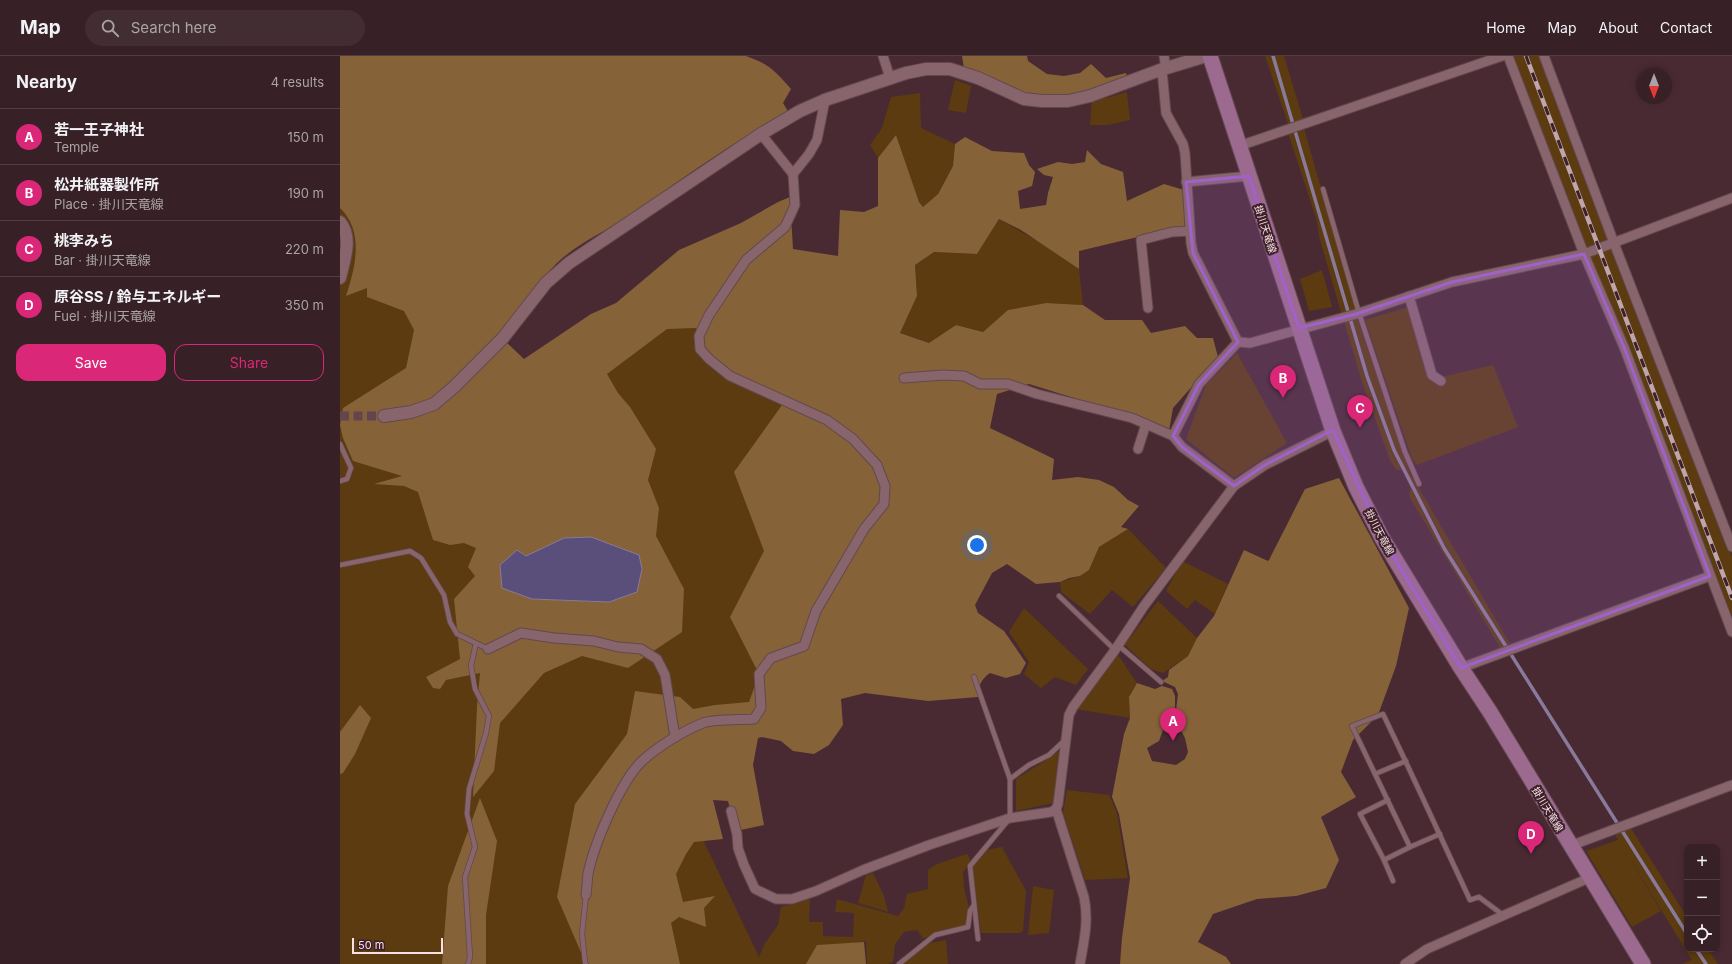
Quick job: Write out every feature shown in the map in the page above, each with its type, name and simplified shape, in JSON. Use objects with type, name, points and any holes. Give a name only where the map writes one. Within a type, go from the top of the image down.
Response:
[{"type":"main road","name":"掛川天竜線","points":[[1210,56],[1333,430],[1356,487],[1382,538],[1461,668],[1490,712],[1642,964]]},
{"type":"street","points":[[883,56],[890,78]]},
{"type":"street","points":[[1164,56],[1166,113],[1183,144],[1185,153],[1186,182],[1193,253],[1238,342]]},
{"type":"street","points":[[384,416],[411,412],[434,404],[454,387],[503,338],[546,283],[569,264],[761,134],[800,111],[825,100],[906,72],[926,69],[950,69],[978,78],[1024,99],[1068,101],[1090,96],[1164,69],[1206,56]]},
{"type":"street","points":[[1240,146],[1502,56]]},
{"type":"street","points":[[1508,56],[1584,254],[1624,347],[1732,632]]},
{"type":"street","points":[[1544,56],[1614,243],[1732,547]]},
{"type":"street","points":[[793,174],[817,140],[825,100]]},
{"type":"street","points":[[586,895],[588,873],[596,848],[617,798],[630,775],[642,762],[675,737],[704,723],[754,719],[761,708],[759,674],[771,658],[804,646],[816,611],[864,529],[884,504],[885,486],[877,465],[853,439],[827,420],[730,376],[709,359],[700,349],[699,336],[709,315],[746,260],[786,227],[795,206],[793,174],[761,134]]},
{"type":"street","points":[[1186,182],[1249,176]]},
{"type":"street","points":[[1238,342],[1250,343],[1299,328],[1341,318],[1452,282],[1584,254],[1732,198]]},
{"type":"street","points":[[340,222],[346,238],[347,247],[340,278]]},
{"type":"street","points":[[1148,308],[1141,240],[1172,232],[1190,231]]},
{"type":"street","points":[[1409,296],[1432,375],[1441,381]]},
{"type":"street","points":[[1173,436],[1199,384],[1238,342]]},
{"type":"street","points":[[904,378],[943,375],[964,376],[980,384],[1008,384],[1037,394],[1132,418],[1173,436],[1182,447],[1234,486]]},
{"type":"street","points":[[1138,449],[1146,424]]},
{"type":"street","points":[[1080,964],[1086,930],[1087,911],[1084,897],[1056,809],[1058,804],[1069,715],[1073,707],[1116,648],[1144,606],[1234,486],[1265,465],[1333,430]]},
{"type":"street","points":[[1461,668],[1710,576]]},
{"type":"street","points":[[488,649],[521,633],[554,638],[594,641],[618,647],[641,649],[657,659],[665,675],[675,737]]},
{"type":"street","points":[[1570,846],[1732,785]]},
{"type":"street","points":[[731,811],[737,834],[738,848],[744,866],[755,889],[776,899],[792,899],[816,891],[863,870],[914,850],[1010,818],[1051,812],[1056,809]]},
{"type":"street","points":[[1405,964],[1427,949],[1589,878]]},
{"type":"lane","points":[[1323,189],[1357,313],[1406,452],[1419,484]]},
{"type":"lane","points":[[340,444],[351,468],[346,478],[340,481]]},
{"type":"lane","points":[[340,565],[410,551],[421,558],[444,595],[450,622],[457,634],[488,649]]},
{"type":"lane","points":[[1059,596],[1116,648],[1161,682]]},
{"type":"lane","points":[[468,964],[470,957],[465,877],[475,847],[467,814],[469,789],[490,716],[475,689],[471,666],[476,643]]},
{"type":"lane","points":[[974,677],[1010,779],[1010,818],[970,866],[978,939]]},
{"type":"lane","points":[[1410,847],[1352,726],[1383,714],[1470,900],[1479,897],[1503,915]]},
{"type":"lane","points":[[1010,779],[1029,765],[1049,755],[1066,738]]},
{"type":"lane","points":[[1375,774],[1406,761]]},
{"type":"lane","points":[[1388,800],[1360,814],[1393,880]]},
{"type":"lane","points":[[1384,860],[1440,834]]},
{"type":"lane","points":[[586,895],[582,934],[586,964]]},
{"type":"lane","points":[[899,964],[935,935],[968,927],[970,911],[974,905]]},
{"type":"highlighted area","points":[[1249,176],[1299,328],[1356,314],[1452,282],[1584,254],[1624,347],[1710,576],[1461,668],[1382,538],[1333,430],[1265,465],[1234,486],[1182,447],[1173,436],[1199,384],[1238,342],[1193,253],[1186,182]]},
{"type":"shaded area","points":[[340,56],[746,56],[766,65],[791,89],[783,103],[789,113],[727,148],[619,222],[574,249],[557,263],[535,290],[505,341],[524,359],[591,314],[616,303],[679,250],[741,223],[778,202],[790,197],[793,249],[838,256],[840,210],[864,212],[878,206],[878,158],[896,135],[919,202],[923,207],[938,194],[953,166],[955,144],[965,137],[992,151],[1024,153],[1029,165],[1035,172],[1032,186],[1018,191],[1020,209],[1046,205],[1053,177],[1044,175],[1037,169],[1058,162],[1072,164],[1085,162],[1087,150],[1101,164],[1123,172],[1127,201],[1164,184],[1184,190],[1188,225],[1079,251],[1079,269],[1021,230],[999,219],[977,254],[934,252],[915,265],[917,296],[900,333],[929,343],[956,325],[983,332],[1008,310],[1046,303],[1083,305],[1105,320],[1142,320],[1151,333],[1185,326],[1197,338],[1213,338],[1218,357],[1173,408],[1169,431],[1132,416],[1029,384],[997,394],[990,428],[1054,459],[1052,480],[1078,477],[1099,480],[1114,487],[1128,500],[1139,506],[1121,527],[1128,529],[1099,547],[1089,570],[1080,576],[1069,578],[1060,582],[1036,584],[1007,564],[992,573],[975,605],[978,613],[1004,631],[1026,663],[1020,674],[1006,678],[990,673],[984,678],[981,684],[978,697],[928,701],[865,693],[841,699],[843,725],[829,745],[814,754],[793,751],[781,741],[762,737],[758,738],[753,765],[764,825],[736,831],[728,801],[713,800],[723,839],[694,842],[676,874],[683,902],[715,896],[704,908],[706,927],[679,917],[671,923],[680,964],[586,964],[557,897],[575,804],[627,734],[635,691],[680,697],[693,709],[715,705],[749,702],[759,674],[730,617],[764,551],[734,472],[782,405],[722,371],[700,349],[699,336],[696,328],[667,329],[607,374],[618,393],[630,407],[656,449],[648,480],[659,508],[656,536],[684,589],[682,632],[628,668],[582,656],[544,673],[500,723],[494,771],[473,797],[480,673],[446,680],[440,689],[433,688],[426,677],[460,659],[454,599],[475,576],[468,567],[476,548],[464,543],[450,545],[433,540],[418,492],[404,486],[374,484],[402,476],[353,461],[343,438],[340,425],[343,408],[406,368],[414,330],[404,311],[367,297],[367,288],[346,296],[355,262],[356,250],[353,228],[348,218],[340,208]],"holes":[[[517,550],[526,556],[618,598],[609,602],[532,599]]]},
{"type":"shaded area","points":[[962,56],[1027,56],[1028,61],[1047,74],[1064,76],[1080,73],[1091,64],[1106,78],[1126,73],[1127,76],[1075,98],[1034,97],[964,68]]},
{"type":"shaded area","points":[[1265,56],[1284,56],[1303,119],[1288,124]]},
{"type":"shaded area","points":[[1510,56],[1540,56],[1732,557],[1732,628]]},
{"type":"shaded area","points":[[955,80],[971,86],[966,113],[948,110]]},
{"type":"shaded area","points":[[1127,92],[1130,120],[1108,125],[1090,125],[1092,98],[1106,98]]},
{"type":"shaded area","points":[[920,93],[921,128],[955,144],[953,166],[937,195],[923,207],[918,200],[896,135],[878,158],[870,145],[882,128],[891,97]]},
{"type":"shaded area","points":[[1304,128],[1356,312],[1342,316],[1319,236],[1317,221],[1288,133]]},
{"type":"shaded area","points":[[340,155],[526,381],[700,284],[951,475],[687,806],[759,957],[765,943],[778,925],[781,907],[810,899],[809,922],[823,922],[823,936],[853,937],[854,913],[835,912],[837,899],[898,916],[904,908],[907,894],[928,889],[928,870],[931,867],[967,854],[971,861],[963,872],[964,888],[971,915],[968,927],[920,939],[922,937],[917,930],[904,932],[895,944],[893,962],[888,964],[867,964],[866,941],[853,943],[806,964],[340,964]]},
{"type":"shaded area","points":[[999,219],[1044,245],[1079,269],[1083,305],[1046,303],[1008,310],[983,332],[956,325],[930,343],[900,333],[917,296],[915,265],[934,252],[977,254]]},
{"type":"shaded area","points":[[1322,270],[1332,307],[1309,311],[1300,279]]},
{"type":"shaded area","points":[[1408,307],[1437,378],[1493,365],[1518,427],[1417,465],[1412,459],[1365,320]]},
{"type":"shaded area","points":[[1357,318],[1410,473],[1510,644],[1501,649],[1410,498],[1409,493],[1411,489],[1402,470],[1396,470],[1390,460],[1361,379],[1344,321]]},
{"type":"shaded area","points":[[1237,353],[1287,443],[1234,478],[1186,439],[1206,385]]},
{"type":"shaded area","points":[[1339,478],[1409,608],[1396,666],[1378,715],[1353,740],[1341,772],[1356,797],[1321,817],[1339,860],[1326,888],[1296,896],[1257,899],[1213,914],[1198,942],[1226,957],[1231,964],[1120,964],[1130,878],[1119,814],[1112,797],[1124,734],[1130,718],[1129,697],[1137,683],[1155,689],[1162,686],[1172,689],[1175,696],[1175,710],[1163,730],[1159,741],[1147,748],[1152,761],[1176,765],[1185,759],[1188,752],[1185,738],[1175,719],[1178,694],[1175,687],[1162,681],[1168,677],[1169,670],[1188,656],[1197,638],[1214,616],[1244,550],[1268,561],[1305,489]]},
{"type":"shaded area","points":[[1128,529],[1166,568],[1133,607],[1112,590],[1090,614],[1061,592],[1060,582],[1080,576],[1089,570],[1099,547]]},
{"type":"shaded area","points":[[591,537],[639,555],[642,569],[637,592],[609,602],[532,599],[502,588],[500,565],[517,550],[526,556],[564,538]]},
{"type":"shaded area","points":[[1182,561],[1228,584],[1215,614],[1195,600],[1187,609],[1166,591]]},
{"type":"shaded area","points":[[1158,601],[1197,638],[1188,656],[1163,673],[1151,669],[1125,645],[1118,655],[1137,683],[1129,697],[1130,718],[1076,709]]},
{"type":"shaded area","points":[[1024,608],[1088,669],[1076,685],[1055,677],[1041,688],[1024,674],[1029,662],[1009,632]]},
{"type":"shaded area","points":[[360,705],[371,718],[355,754],[343,773],[340,774],[340,732]]},
{"type":"shaded area","points":[[1063,748],[1053,803],[1016,811],[1016,779]]},
{"type":"shaded area","points":[[1067,790],[1109,795],[1117,813],[1128,878],[1085,880],[1063,812]]},
{"type":"shaded area","points":[[480,798],[497,841],[486,915],[486,964],[442,964],[448,886]]},
{"type":"shaded area","points":[[1629,828],[1632,830],[1684,912],[1684,947],[1625,851],[1661,911],[1632,927],[1586,851],[1618,840],[1615,834]]},
{"type":"shaded area","points":[[1002,847],[1026,891],[1023,931],[1019,933],[981,933],[973,876],[970,866],[985,850]]},
{"type":"shaded area","points":[[873,873],[884,896],[888,912],[858,903],[866,875]]},
{"type":"shaded area","points":[[1033,886],[1054,890],[1049,933],[1028,935]]},
{"type":"shaded area","points":[[946,940],[948,964],[899,964],[930,943]]},
{"type":"shaded area","points":[[864,942],[866,964],[806,964],[817,945]]},
{"type":"shaded area","points":[[1687,952],[1710,952],[1718,964],[1682,964],[1692,960]]},
{"type":"waterway","points":[[1273,56],[1367,376],[1394,450],[1444,548],[1684,929]]},
{"type":"waterway","points":[[1698,952],[1706,964]]},
{"type":"tunnel","points":[[340,416],[384,416]]},
{"type":"railway","points":[[1526,56],[1732,598]]},
{"type":"place","name":"松井紙器製作所","points":[[1283,398]]},
{"type":"place","name":"桃李みち","points":[[1360,428]]},
{"type":"place","name":"若一王子神社","points":[[1173,741]]},
{"type":"place","name":"原谷SS / 鈴与エネルギー","points":[[1531,854]]}]
